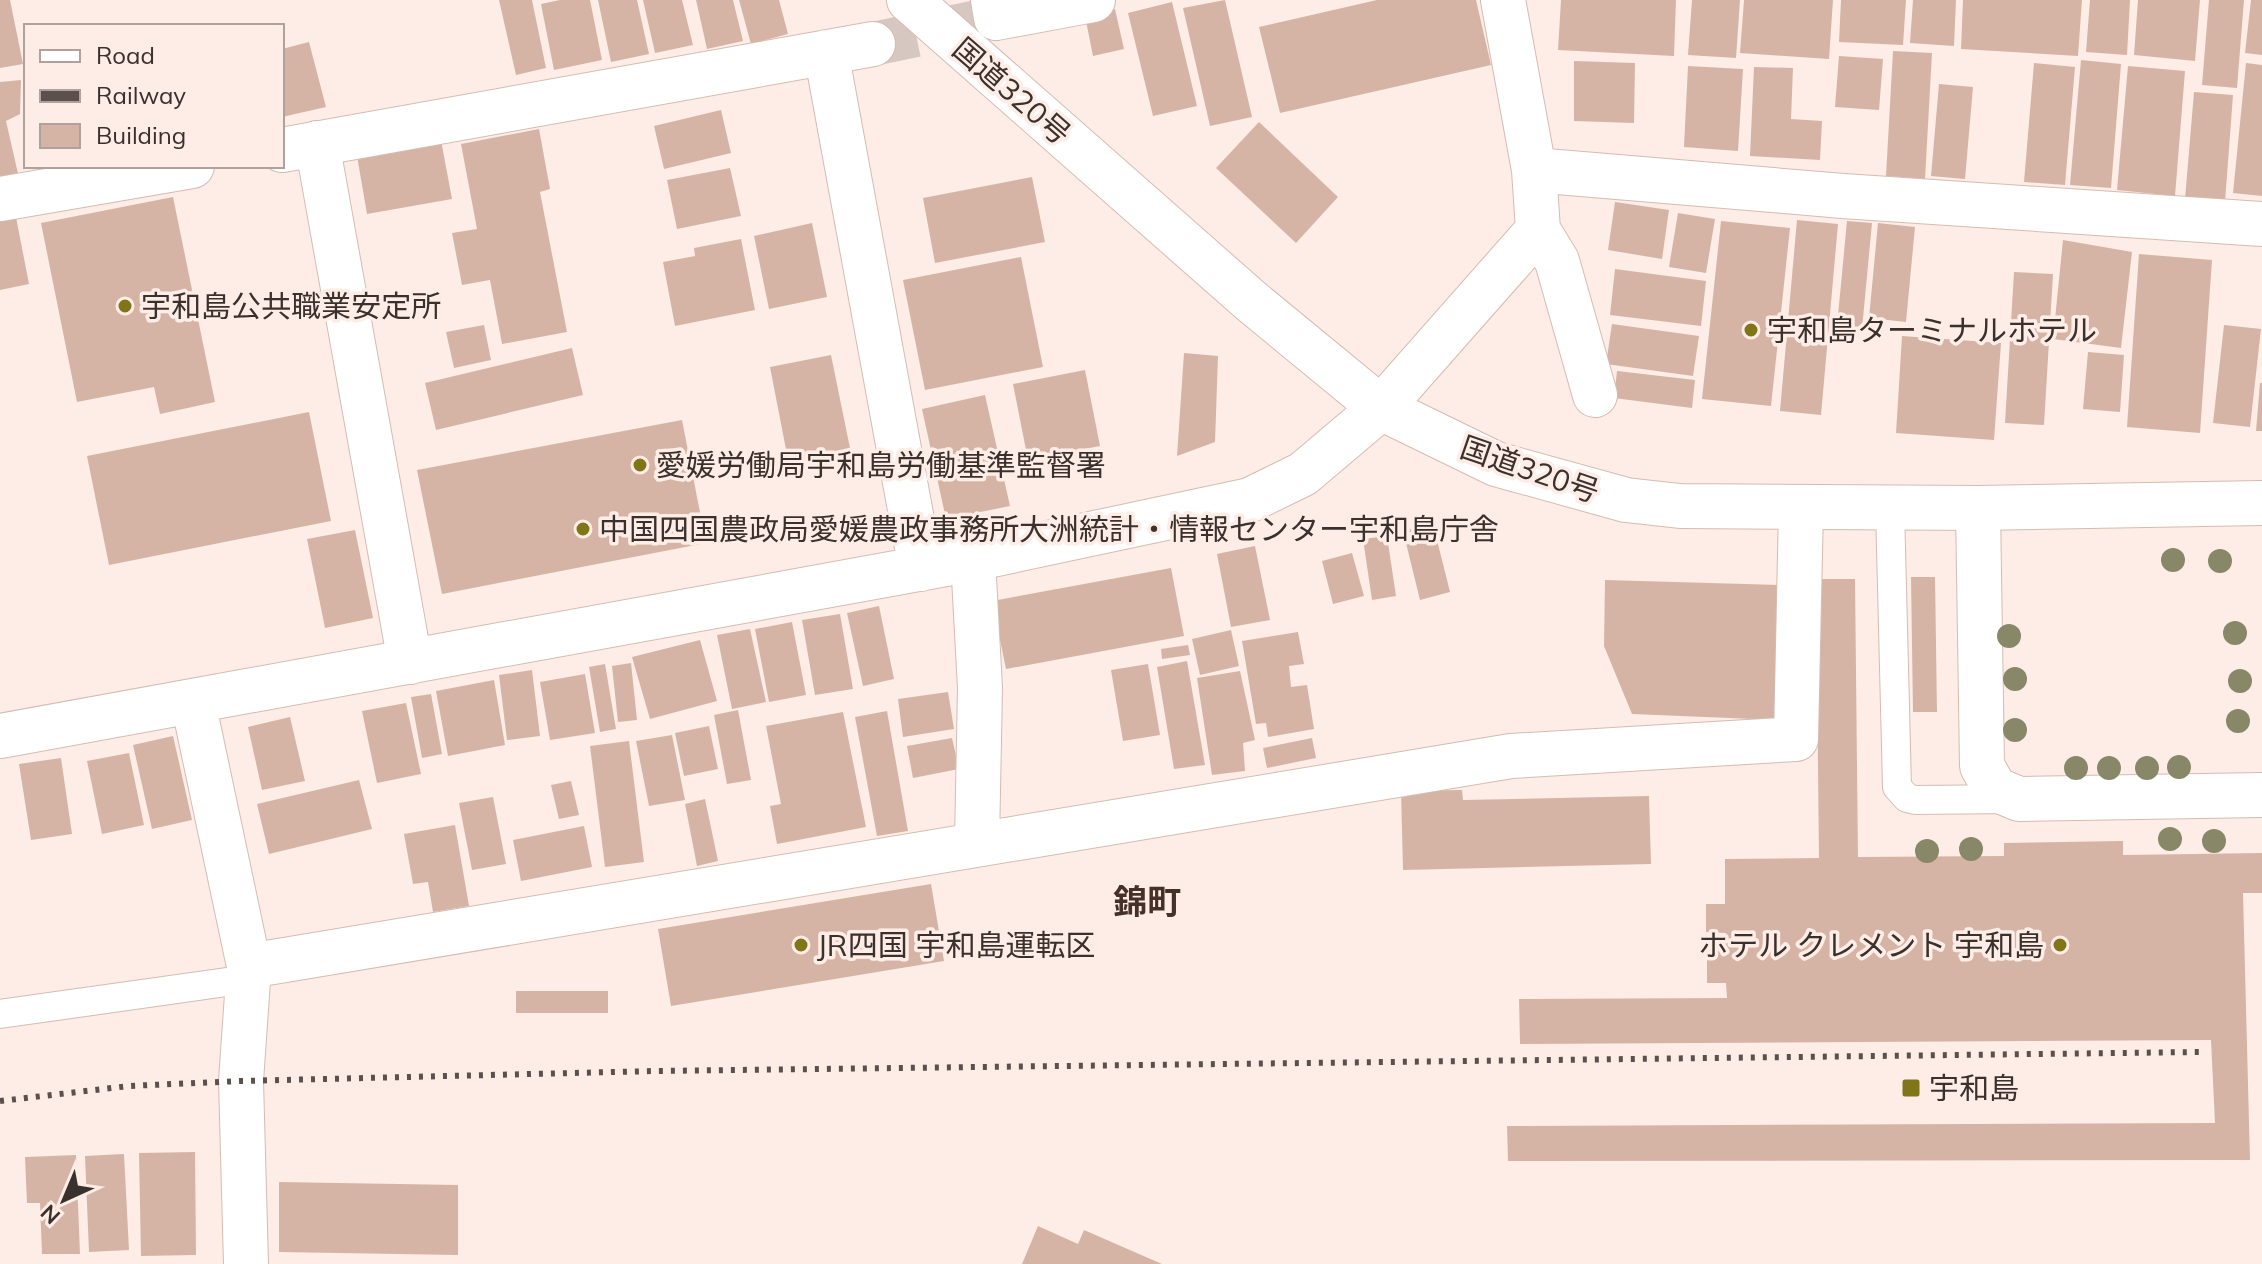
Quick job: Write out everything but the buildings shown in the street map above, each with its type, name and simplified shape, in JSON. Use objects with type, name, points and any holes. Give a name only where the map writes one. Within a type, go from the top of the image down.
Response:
[{"type":"main road","name":"国道320号","points":[[909,0],[1251,301],[1381,408],[1496,464],[1626,500],[1680,506],[1978,508],[2262,503]]},
{"type":"main road","points":[[993,0],[996,18],[1093,0]]},
{"type":"main road","points":[[1503,0],[1534,170],[1538,230],[1557,261],[1595,395]]},
{"type":"main road","points":[[410,662],[299,147],[873,44]]},
{"type":"main road","points":[[826,52],[921,569]]},
{"type":"main road","points":[[0,199],[180,168]]},
{"type":"main road","points":[[1534,170],[1843,196],[2262,224]]},
{"type":"main road","points":[[0,736],[921,569],[1250,500],[1303,474],[1381,408],[1538,230]]},
{"type":"main road","points":[[248,973],[977,842],[1511,756],[1796,739],[1801,508]]},
{"type":"main road","points":[[1978,508],[1982,766],[1995,789],[2019,799],[2262,799]]},
{"type":"main road","points":[[973,559],[980,688],[977,842]]},
{"type":"main road","points":[[193,702],[248,973],[241,1081],[246,1264]]},
{"type":"lane","points":[[1890,508],[1897,787],[1907,798],[1915,800],[2019,799]]},
{"type":"lane","points":[[0,1014],[248,973]]},
{"type":"tunnel","points":[[873,44],[996,18]]},
{"type":"railway","points":[[0,1101],[129,1086],[655,1071],[2199,1052]]},
{"type":"place","name":"宇和島公共職業安定所","points":[[125,306]]},
{"type":"place","name":"宇和島ターミナルホテル","points":[[1751,330]]},
{"type":"place","name":"愛媛労働局宇和島労働基準監督署","points":[[640,465]]},
{"type":"place","name":"中国四国農政局愛媛農政事務所大洲統計・情報センター宇和島庁舎","points":[[583,529]]},
{"type":"place","name":"JR四国 宇和島運転区","points":[[801,945]]},
{"type":"place","name":"ホテル クレメント 宇和島","points":[[2060,945]]},
{"type":"place","name":"宇和島","points":[[1911,1088]]},
{"type":"district","name":"錦町","points":[[1147,901]]}]
